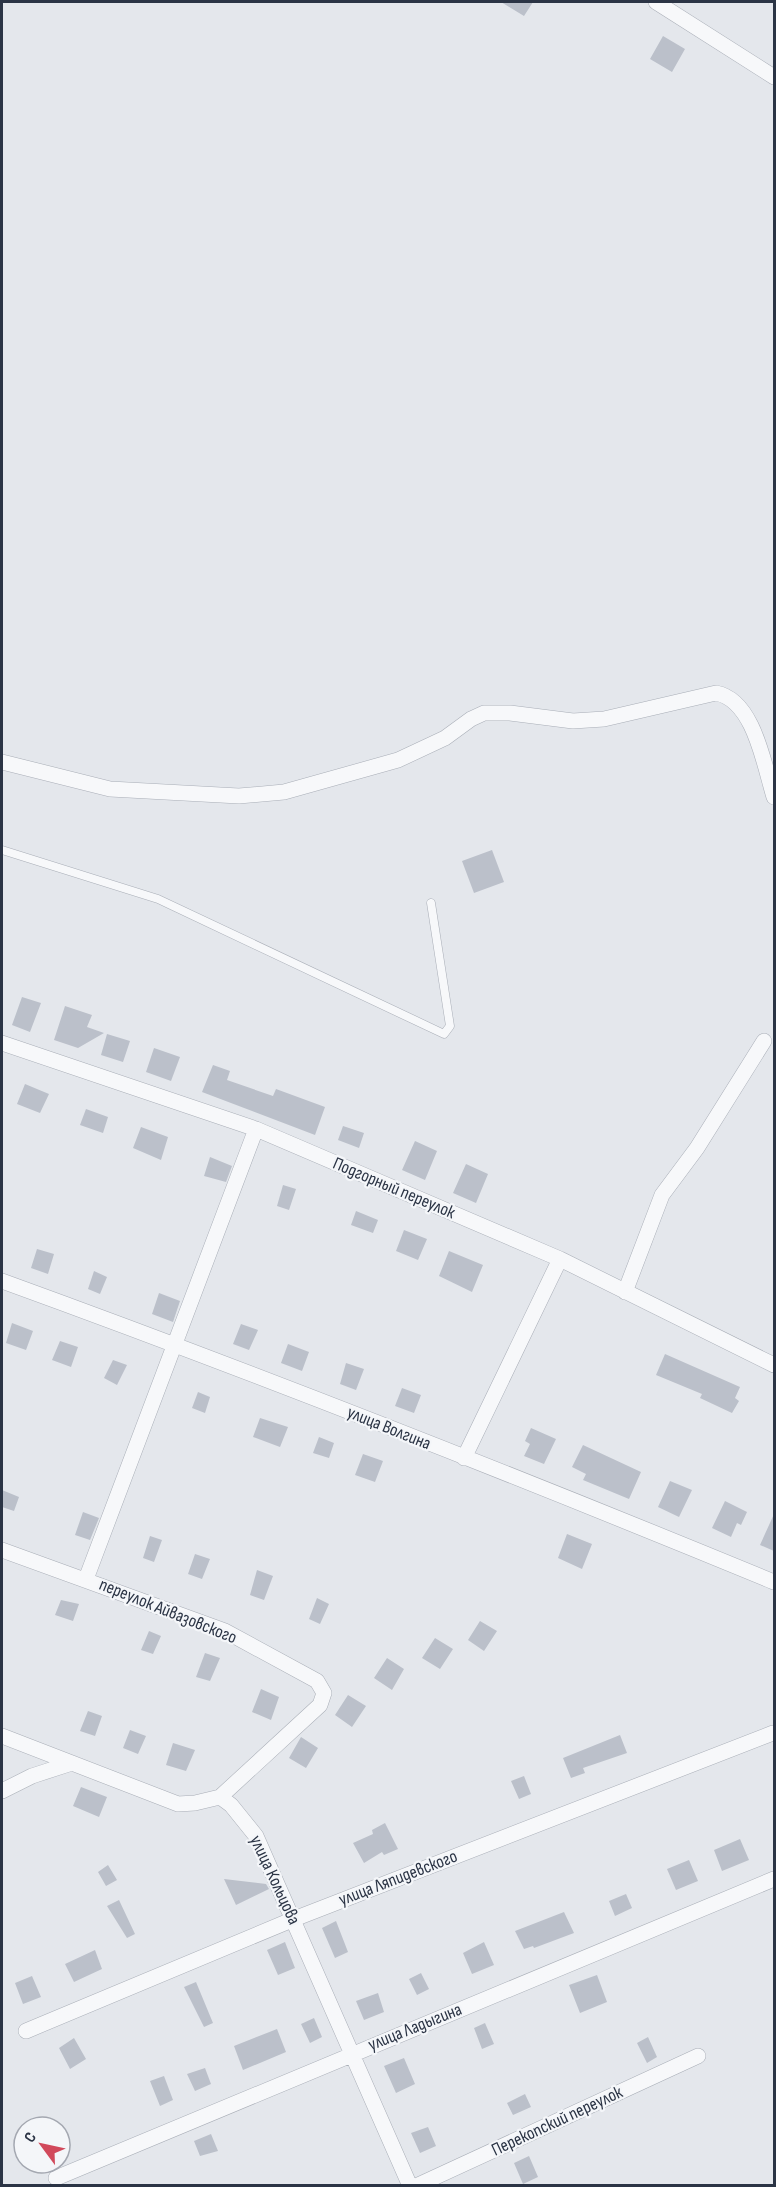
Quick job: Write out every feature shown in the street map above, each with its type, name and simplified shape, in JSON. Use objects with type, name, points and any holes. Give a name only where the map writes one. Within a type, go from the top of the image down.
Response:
[{"type":"street","points":[[656,2],[774,77]]},
{"type":"street","points":[[2,762],[110,789],[250,795],[284,792],[398,760],[445,738],[471,719],[484,713],[496,711],[573,721],[604,719],[716,693],[727,695],[743,709],[750,721],[774,797]]},
{"type":"street","points":[[626,1292],[662,1196],[697,1148],[764,1041]]},
{"type":"street","name":"Подгорный переулок","points":[[2,1043],[256,1129],[560,1259],[774,1365]]},
{"type":"street","points":[[86,1579],[177,1344],[256,1129]]},
{"type":"street","points":[[464,1458],[560,1259]]},
{"type":"street","name":"улица Волгина","points":[[2,1281],[177,1344],[566,1496],[774,1582]]},
{"type":"street","name":"переулок Айвазовского","points":[[2,1550],[225,1631],[317,1681],[324,1693],[320,1705],[220,1797]]},
{"type":"street","name":"улица Ляпидевского","points":[[26,2031],[294,1919],[773,1732]]},
{"type":"street","points":[[2,1736],[178,1804],[195,1803],[220,1797]]},
{"type":"street","points":[[2,1791],[32,1776],[72,1762]]},
{"type":"street","name":"улица Кольцова","points":[[220,1797],[243,1817],[256,1836],[410,2186]]},
{"type":"street","name":"улица Ладыгина","points":[[56,2178],[774,1879]]},
{"type":"street","name":"Перекопский переулок","points":[[416,2186],[698,2056]]},
{"type":"lane","points":[[2,850],[158,899],[444,1034],[450,1026],[431,903]]},
{"type":"building","points":[[501,2],[533,2],[524,16]]},
{"type":"building","points":[[663,36],[685,49],[672,72],[650,59]]},
{"type":"building","points":[[492,850],[504,882],[474,893],[462,861]]},
{"type":"building","points":[[22,997],[41,1003],[30,1032],[12,1025]]},
{"type":"building","points":[[65,1006],[92,1015],[87,1027],[104,1033],[78,1048],[54,1040]]},
{"type":"building","points":[[107,1034],[130,1041],[123,1062],[101,1055]]},
{"type":"building","points":[[154,1048],[180,1057],[171,1081],[146,1072]]},
{"type":"building","points":[[213,1065],[230,1071],[227,1080],[273,1096],[276,1089],[325,1107],[315,1135],[202,1092]]},
{"type":"building","points":[[25,1084],[49,1094],[40,1113],[17,1104]]},
{"type":"building","points":[[86,1109],[108,1117],[103,1133],[80,1125]]},
{"type":"building","points":[[343,1126],[364,1133],[359,1148],[338,1140]]},
{"type":"building","points":[[141,1127],[168,1137],[161,1160],[133,1148]]},
{"type":"building","points":[[415,1141],[437,1151],[425,1180],[402,1170]]},
{"type":"building","points":[[210,1157],[232,1166],[226,1182],[204,1176]]},
{"type":"building","points":[[466,1164],[488,1174],[476,1203],[453,1193]]},
{"type":"building","points":[[283,1185],[296,1189],[289,1210],[277,1206]]},
{"type":"building","points":[[356,1211],[378,1220],[373,1233],[351,1225]]},
{"type":"building","points":[[404,1230],[427,1239],[418,1260],[396,1251]]},
{"type":"building","points":[[37,1249],[54,1254],[48,1274],[31,1268]]},
{"type":"building","points":[[449,1251],[483,1265],[472,1292],[439,1276]]},
{"type":"building","points":[[94,1271],[107,1277],[100,1294],[88,1289]]},
{"type":"building","points":[[159,1293],[180,1301],[173,1322],[152,1314]]},
{"type":"building","points":[[12,1323],[33,1331],[26,1350],[6,1343]]},
{"type":"building","points":[[241,1324],[258,1330],[249,1350],[233,1344]]},
{"type":"building","points":[[60,1341],[78,1347],[71,1367],[52,1360]]},
{"type":"building","points":[[288,1344],[309,1352],[302,1371],[281,1363]]},
{"type":"building","points":[[665,1354],[740,1387],[735,1398],[739,1401],[732,1413],[700,1398],[702,1394],[656,1375]]},
{"type":"building","points":[[113,1360],[127,1365],[117,1385],[104,1378]]},
{"type":"building","points":[[346,1363],[364,1369],[356,1390],[340,1384]]},
{"type":"building","points":[[402,1388],[421,1395],[414,1413],[395,1406]]},
{"type":"building","points":[[198,1392],[210,1397],[205,1413],[192,1408]]},
{"type":"building","points":[[260,1418],[288,1427],[280,1447],[253,1437]]},
{"type":"building","points":[[531,1428],[556,1439],[544,1464],[524,1456],[530,1444],[525,1441]]},
{"type":"building","points":[[319,1437],[334,1443],[329,1458],[313,1453]]},
{"type":"building","points":[[583,1445],[641,1472],[629,1499],[583,1480],[586,1474],[572,1467]]},
{"type":"building","points":[[363,1454],[383,1461],[375,1482],[355,1475]]},
{"type":"building","points":[[670,1481],[692,1490],[679,1517],[658,1507]]},
{"type":"building","points":[[2,1490],[19,1497],[14,1511],[2,1507]]},
{"type":"building","points":[[725,1501],[747,1512],[741,1525],[737,1523],[731,1537],[712,1528]]},
{"type":"building","points":[[83,1512],[99,1518],[90,1540],[75,1535]]},
{"type":"building","points":[[774,1514],[774,1551],[760,1545]]},
{"type":"building","points":[[567,1534],[592,1544],[582,1569],[558,1558]]},
{"type":"building","points":[[150,1536],[162,1540],[154,1562],[143,1558]]},
{"type":"building","points":[[195,1554],[210,1559],[202,1579],[188,1574]]},
{"type":"building","points":[[257,1570],[273,1576],[264,1600],[250,1595]]},
{"type":"building","points":[[317,1598],[329,1604],[320,1624],[309,1619]]},
{"type":"building","points":[[61,1600],[79,1604],[73,1621],[55,1615]]},
{"type":"building","points":[[480,1621],[497,1631],[484,1651],[468,1640]]},
{"type":"building","points":[[149,1631],[161,1636],[153,1654],[141,1650]]},
{"type":"building","points":[[435,1638],[453,1649],[440,1669],[422,1658]]},
{"type":"building","points":[[205,1653],[220,1658],[210,1681],[196,1677]]},
{"type":"building","points":[[387,1658],[404,1669],[392,1690],[374,1678]]},
{"type":"building","points":[[261,1689],[279,1697],[271,1720],[252,1712]]},
{"type":"building","points":[[348,1695],[366,1706],[352,1727],[335,1715]]},
{"type":"building","points":[[88,1711],[102,1716],[95,1736],[80,1731]]},
{"type":"building","points":[[130,1730],[146,1736],[138,1754],[123,1748]]},
{"type":"building","points":[[620,1735],[627,1753],[583,1768],[585,1773],[571,1778],[563,1758]]},
{"type":"building","points":[[301,1737],[318,1748],[306,1768],[289,1758]]},
{"type":"building","points":[[173,1743],[195,1750],[186,1771],[166,1765]]},
{"type":"building","points":[[524,1776],[531,1794],[519,1799],[511,1781]]},
{"type":"building","points":[[81,1787],[107,1797],[99,1817],[73,1806]]},
{"type":"building","points":[[385,1823],[398,1849],[384,1855],[382,1852],[364,1863],[353,1843],[373,1834],[372,1830]]},
{"type":"building","points":[[740,1839],[749,1860],[722,1871],[714,1850]]},
{"type":"building","points":[[689,1860],[698,1881],[676,1890],[667,1869]]},
{"type":"building","points":[[108,1865],[117,1880],[106,1886],[98,1872]]},
{"type":"building","points":[[224,1879],[266,1884],[269,1889],[236,1905]]},
{"type":"building","points":[[626,1894],[632,1908],[615,1916],[609,1901]]},
{"type":"building","points":[[119,1900],[135,1934],[127,1938],[107,1906]]},
{"type":"building","points":[[564,1912],[574,1933],[534,1948],[533,1946],[524,1949],[515,1931]]},
{"type":"building","points":[[336,1921],[348,1952],[335,1958],[322,1928]]},
{"type":"building","points":[[285,1942],[295,1968],[278,1975],[267,1950]]},
{"type":"building","points":[[484,1942],[494,1965],[472,1974],[463,1953]]},
{"type":"building","points":[[95,1950],[102,1969],[74,1982],[65,1964]]},
{"type":"building","points":[[421,1973],[429,1989],[417,1995],[409,1979]]},
{"type":"building","points":[[597,1975],[607,2002],[580,2013],[569,1985]]},
{"type":"building","points":[[32,1976],[41,1997],[23,2004],[15,1983]]},
{"type":"building","points":[[196,1982],[213,2023],[204,2027],[184,1987]]},
{"type":"building","points":[[378,1993],[384,2012],[364,2020],[356,2001]]},
{"type":"building","points":[[314,2018],[322,2037],[310,2043],[301,2024]]},
{"type":"building","points":[[485,2023],[494,2044],[482,2049],[474,2028]]},
{"type":"building","points":[[277,2029],[286,2052],[243,2070],[234,2046]]},
{"type":"building","points":[[648,2037],[657,2057],[647,2063],[637,2043]]},
{"type":"building","points":[[74,2038],[86,2059],[70,2069],[59,2048]]},
{"type":"building","points":[[404,2058],[415,2084],[396,2093],[384,2066]]},
{"type":"building","points":[[205,2068],[211,2084],[195,2091],[187,2074]]},
{"type":"building","points":[[164,2076],[173,2100],[160,2106],[150,2081]]},
{"type":"building","points":[[525,2094],[531,2107],[513,2115],[507,2103]]},
{"type":"building","points":[[428,2127],[436,2146],[420,2153],[411,2133]]},
{"type":"building","points":[[211,2134],[218,2151],[200,2156],[194,2141]]},
{"type":"building","points":[[529,2156],[538,2177],[523,2184],[514,2163]]}]
